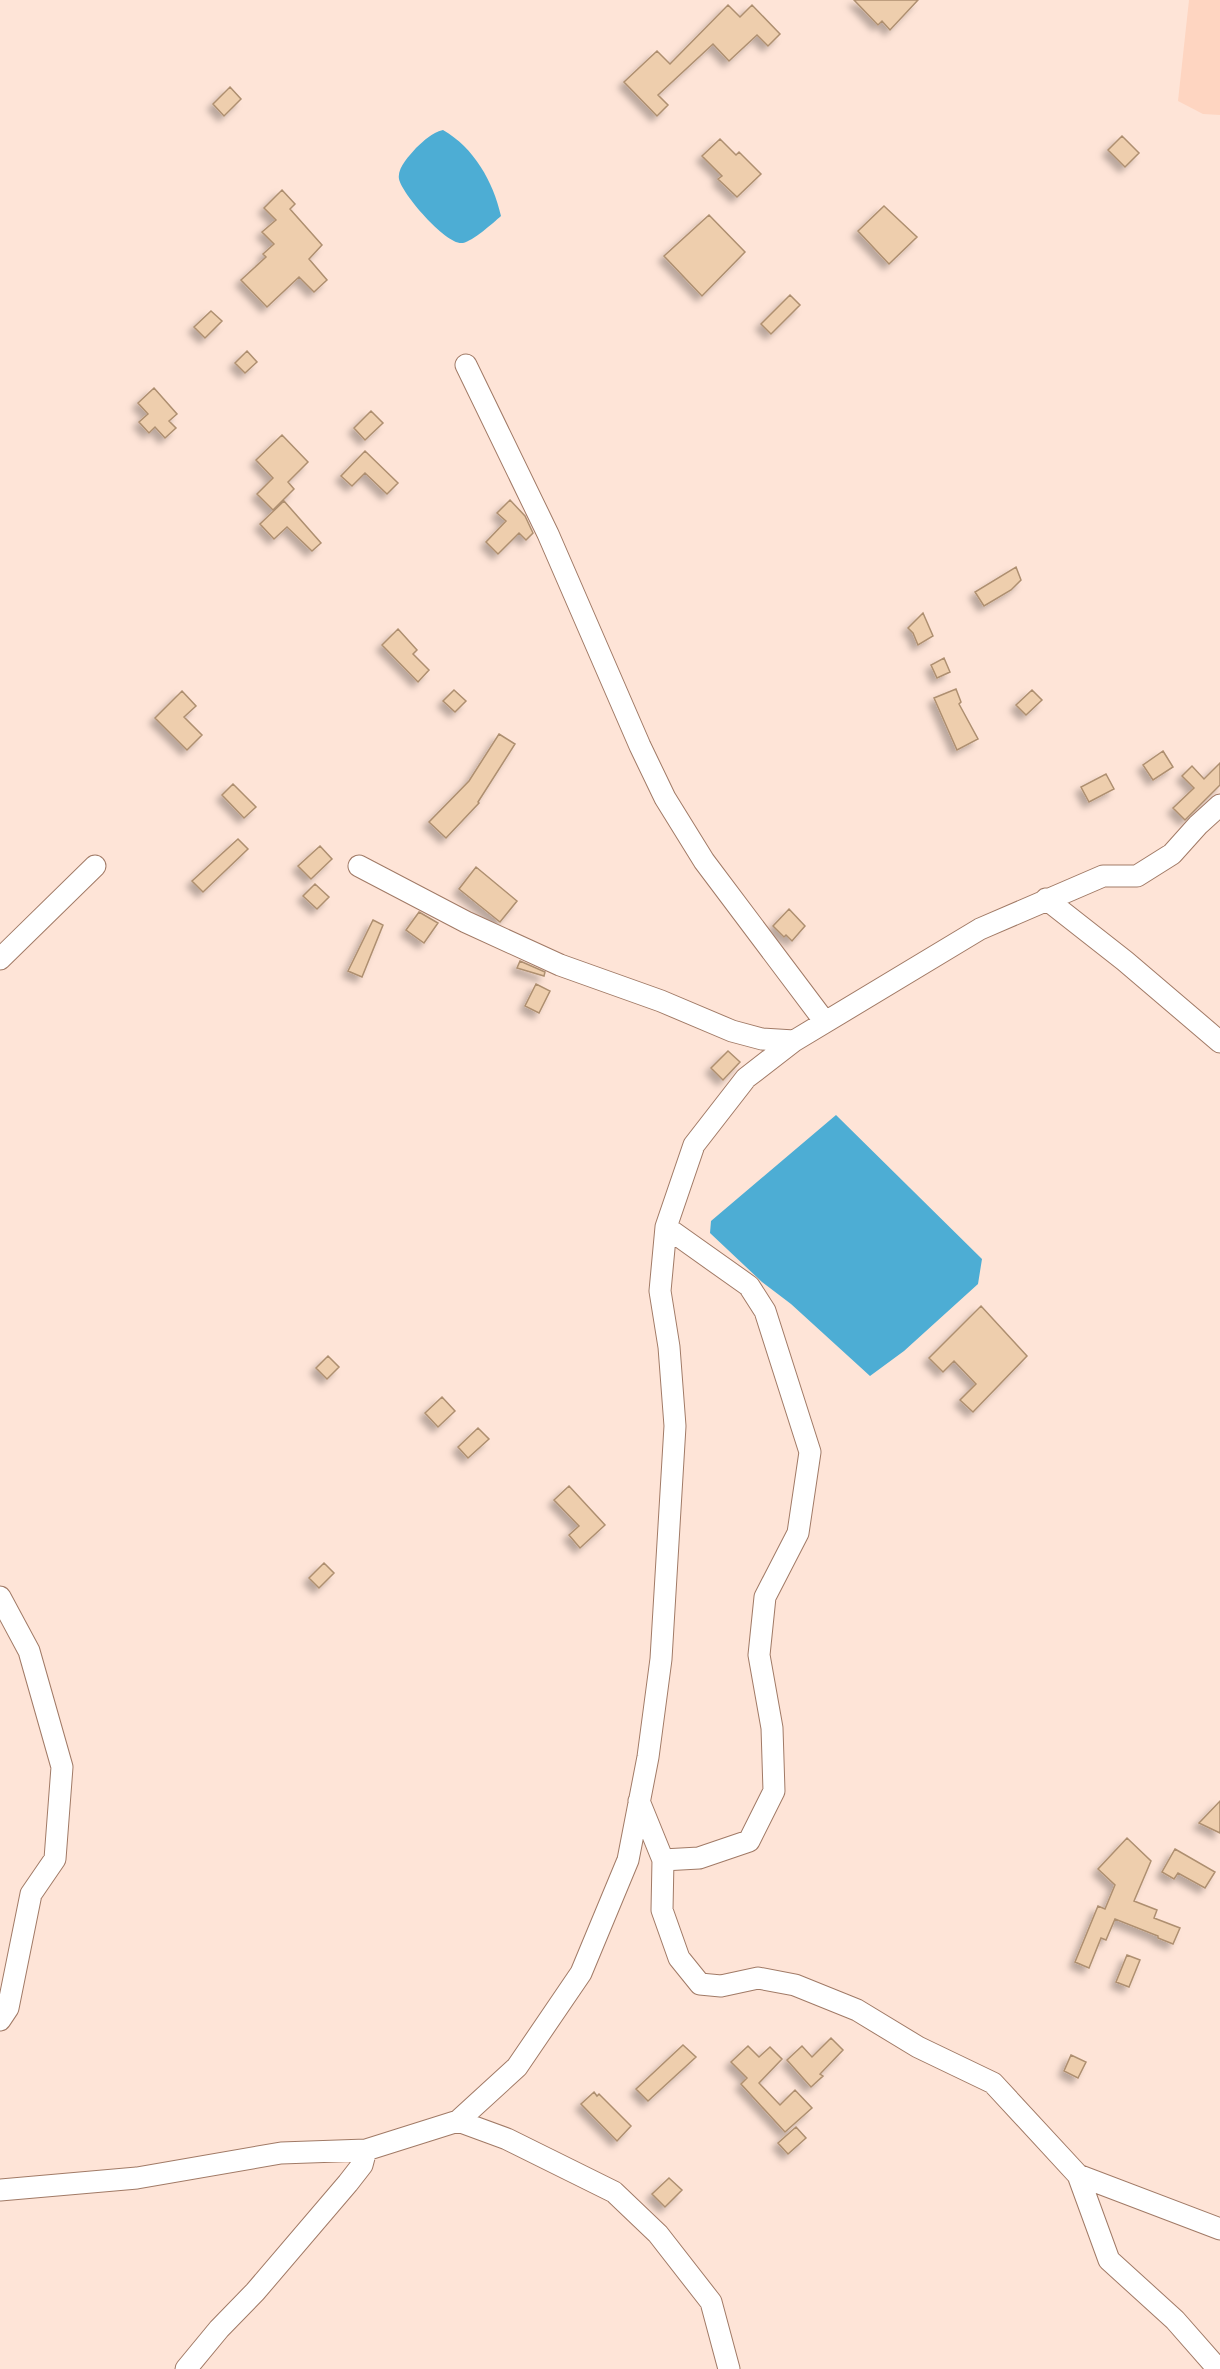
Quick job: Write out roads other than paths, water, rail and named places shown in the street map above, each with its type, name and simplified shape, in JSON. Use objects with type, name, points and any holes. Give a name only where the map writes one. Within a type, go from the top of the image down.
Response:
[{"type":"street","points":[[466,365],[548,534],[665,798],[704,861],[825,1022]]},
{"type":"street","points":[[0,2190],[137,2178],[281,2153],[366,2150],[458,2121],[517,2067],[581,1973],[628,1860],[648,1757],[661,1659],[675,1426],[669,1347],[660,1291],[666,1227],[694,1145],[746,1078],[794,1041],[980,928],[1103,876],[1137,876],[1172,854],[1198,825],[1220,806]]},
{"type":"street","points":[[0,960],[94,866]]},
{"type":"street","points":[[358,866],[466,922],[560,965],[661,1001],[732,1031],[762,1039],[794,1041]]},
{"type":"street","points":[[1046,899],[1125,961],[1220,1042]]},
{"type":"street","points":[[663,1860],[699,1858],[749,1841],[774,1791],[772,1728],[759,1655],[765,1597],[798,1533],[810,1452],[765,1311],[749,1286],[666,1227]]},
{"type":"street","points":[[0,1597],[29,1651],[62,1767],[55,1859],[31,1894],[8,2008],[0,2020]]},
{"type":"street","points":[[639,1801],[663,1860],[662,1910],[679,1958],[700,1984],[721,1986],[758,1978],[795,1985],[857,2010],[918,2047],[993,2083],[1078,2175],[1109,2260],[1175,2320],[1218,2369]]},
{"type":"street","points":[[458,2121],[507,2139],[614,2192],[658,2234],[711,2302],[729,2369]]},
{"type":"street","points":[[186,2369],[348,2183],[362,2165],[366,2150]]},
{"type":"street","points":[[1078,2175],[1220,2229]]},
{"type":"water","points":[[443,130],[464,146],[481,167],[493,190],[501,216],[463,243],[456,242],[447,236],[426,218],[408,196],[399,179],[402,166],[407,158],[432,135]]},
{"type":"water","points":[[836,1115],[982,1259],[978,1284],[904,1351],[870,1376],[791,1304],[762,1282],[710,1233],[711,1221]]}]
